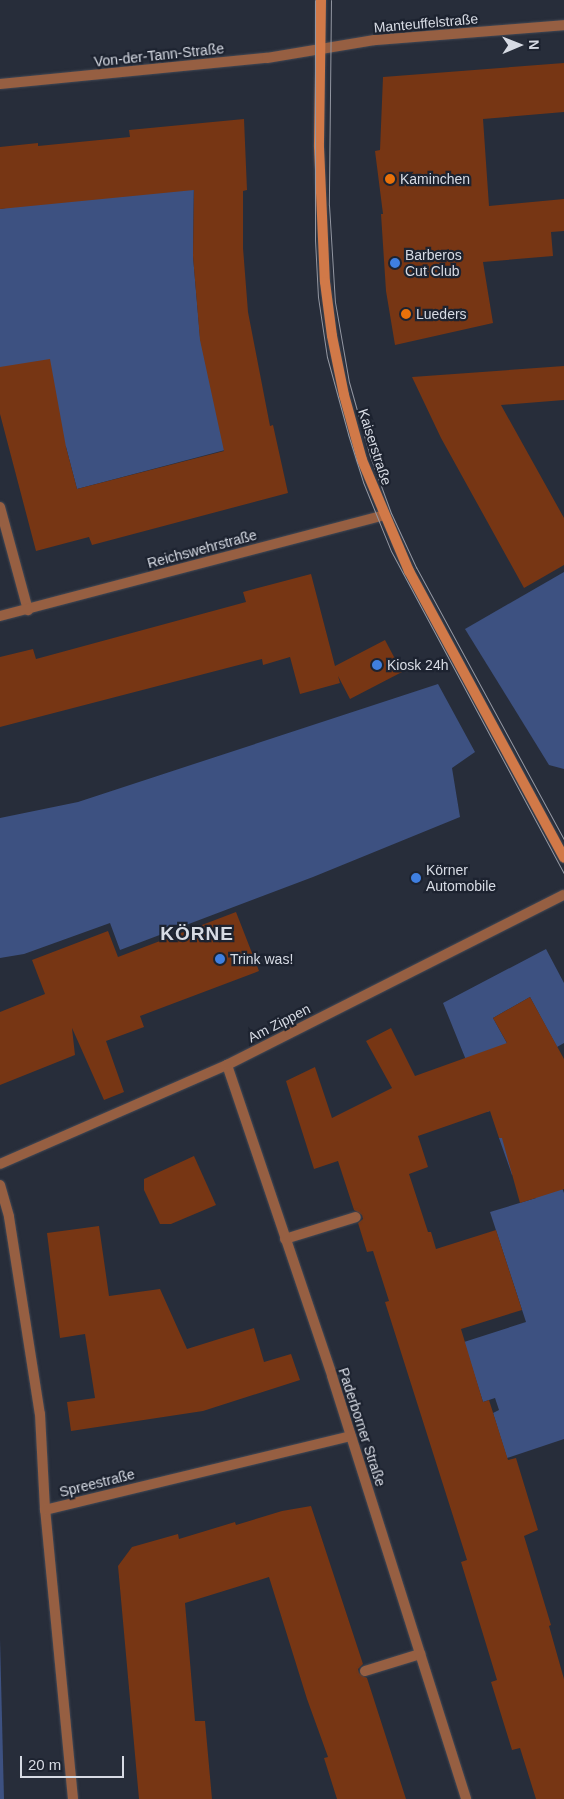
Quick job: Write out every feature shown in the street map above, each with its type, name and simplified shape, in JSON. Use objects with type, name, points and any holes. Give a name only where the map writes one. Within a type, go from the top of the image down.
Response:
[{"type":"main road","name":"Kaiserstraße","points":[[322,0],[319,147],[326,293],[344,395],[362,460],[409,571],[564,858]]},
{"type":"street","name":"Manteuffelstraße","points":[[321,49],[375,40],[564,25]]},
{"type":"street","name":"Von-der-Tann-Straße","points":[[0,84],[268,58],[321,49]]},
{"type":"street","points":[[0,507],[28,610]]},
{"type":"street","name":"Reichswehrstraße","points":[[0,616],[384,515]]},
{"type":"street","name":"Am Zippen","points":[[0,1164],[227,1065],[564,895]]},
{"type":"street","name":"Paderborner Straße","points":[[227,1065],[350,1436],[466,1799]]},
{"type":"street","points":[[0,1185],[9,1217],[40,1414],[45,1510]]},
{"type":"street","points":[[285,1239],[356,1217]]},
{"type":"street","name":"Spreestraße","points":[[73,1799],[45,1510],[350,1436]]},
{"type":"street","points":[[365,1671],[420,1654]]},
{"type":"shaded area","points":[[194,176],[193,256],[200,337],[225,450],[77,489],[66,447],[0,367],[0,209]]},
{"type":"shaded area","points":[[564,572],[564,769],[549,765],[465,629]]},
{"type":"shaded area","points":[[438,684],[475,752],[452,768],[460,817],[313,877],[120,950],[110,923],[24,954],[0,958],[0,818],[78,802]]},
{"type":"shaded area","points":[[546,949],[564,983],[564,1043],[557,1047],[530,997],[493,1018],[520,1067],[490,1111],[487,1112],[443,1003]]},
{"type":"shaded area","points":[[511,1135],[555,1170],[564,1193],[564,1439],[507,1458],[493,1413],[499,1410],[495,1398],[483,1402],[464,1342],[526,1322],[490,1212],[536,1198],[527,1170],[512,1175],[499,1138]]},
{"type":"shaded area","points":[[0,1639],[4,1799],[0,1799]]},
{"type":"building","points":[[564,63],[564,112],[483,119],[489,206],[564,199],[564,231],[551,232],[553,256],[483,262],[493,323],[395,345],[386,291],[381,214],[383,214],[375,151],[380,150],[383,77]]},
{"type":"building","points":[[244,119],[247,190],[243,191],[243,248],[248,312],[270,426],[273,425],[288,493],[92,545],[89,537],[36,551],[0,414],[0,367],[50,359],[66,447],[77,489],[224,451],[200,340],[193,256],[194,190],[0,209],[0,147],[38,143],[38,146],[130,137],[129,130]]},
{"type":"building","points":[[564,366],[564,400],[501,405],[564,518],[564,565],[524,588],[441,438],[412,377]]},
{"type":"building","points":[[311,574],[335,666],[385,640],[402,672],[350,699],[338,676],[340,683],[300,694],[290,657],[263,665],[262,659],[0,727],[0,657],[33,649],[36,659],[246,602],[243,592]]},
{"type":"building","points":[[236,912],[259,971],[140,1016],[144,1027],[106,1041],[124,1092],[104,1100],[72,1028],[75,1055],[0,1085],[0,1012],[45,994],[32,960],[108,931],[118,957]]},
{"type":"building","points":[[530,997],[564,1059],[564,1189],[520,1203],[502,1138],[499,1138],[490,1111],[418,1136],[428,1167],[409,1174],[428,1232],[431,1232],[436,1249],[496,1230],[522,1310],[461,1329],[483,1402],[489,1400],[508,1460],[516,1458],[538,1530],[524,1536],[551,1625],[549,1626],[564,1679],[564,1799],[536,1799],[520,1748],[512,1750],[491,1682],[497,1680],[461,1562],[467,1560],[385,1302],[389,1301],[373,1251],[367,1252],[358,1223],[363,1219],[362,1215],[354,1210],[338,1161],[314,1169],[286,1081],[315,1067],[332,1118],[392,1088],[366,1041],[391,1028],[415,1076],[507,1043],[493,1018]]},
{"type":"building","points":[[194,1156],[216,1205],[171,1224],[160,1224],[144,1190],[144,1179]]},
{"type":"building","points":[[99,1226],[109,1296],[160,1289],[187,1349],[254,1328],[264,1362],[291,1354],[300,1380],[203,1411],[71,1431],[67,1402],[95,1398],[85,1334],[60,1338],[47,1233]]},
{"type":"building","points":[[311,1506],[363,1664],[358,1669],[359,1673],[367,1678],[406,1799],[337,1799],[324,1758],[328,1757],[307,1699],[269,1577],[185,1603],[195,1721],[205,1721],[212,1799],[139,1799],[118,1566],[132,1547],[178,1534],[179,1539],[235,1522],[236,1525],[282,1511]]},
{"type":"tram line","points":[[315,0],[315,240],[318,297],[327,357],[348,434],[363,482],[391,551],[564,873]]},
{"type":"tram line","points":[[331,0],[329,205],[335,302],[349,382],[370,456],[391,513],[416,567],[564,840]]},
{"type":"place","name":"Kaminchen","points":[[390,179]]},
{"type":"place","name":"Barberos Cut Club","points":[[395,263]]},
{"type":"place","name":"Lueders","points":[[406,314]]},
{"type":"place","name":"Kiosk 24h","points":[[377,665]]},
{"type":"place","name":"Körner Automobile","points":[[416,878]]},
{"type":"place","name":"Trink was!","points":[[220,959]]},
{"type":"district","name":"KÖRNE","points":[[197,934]]}]
